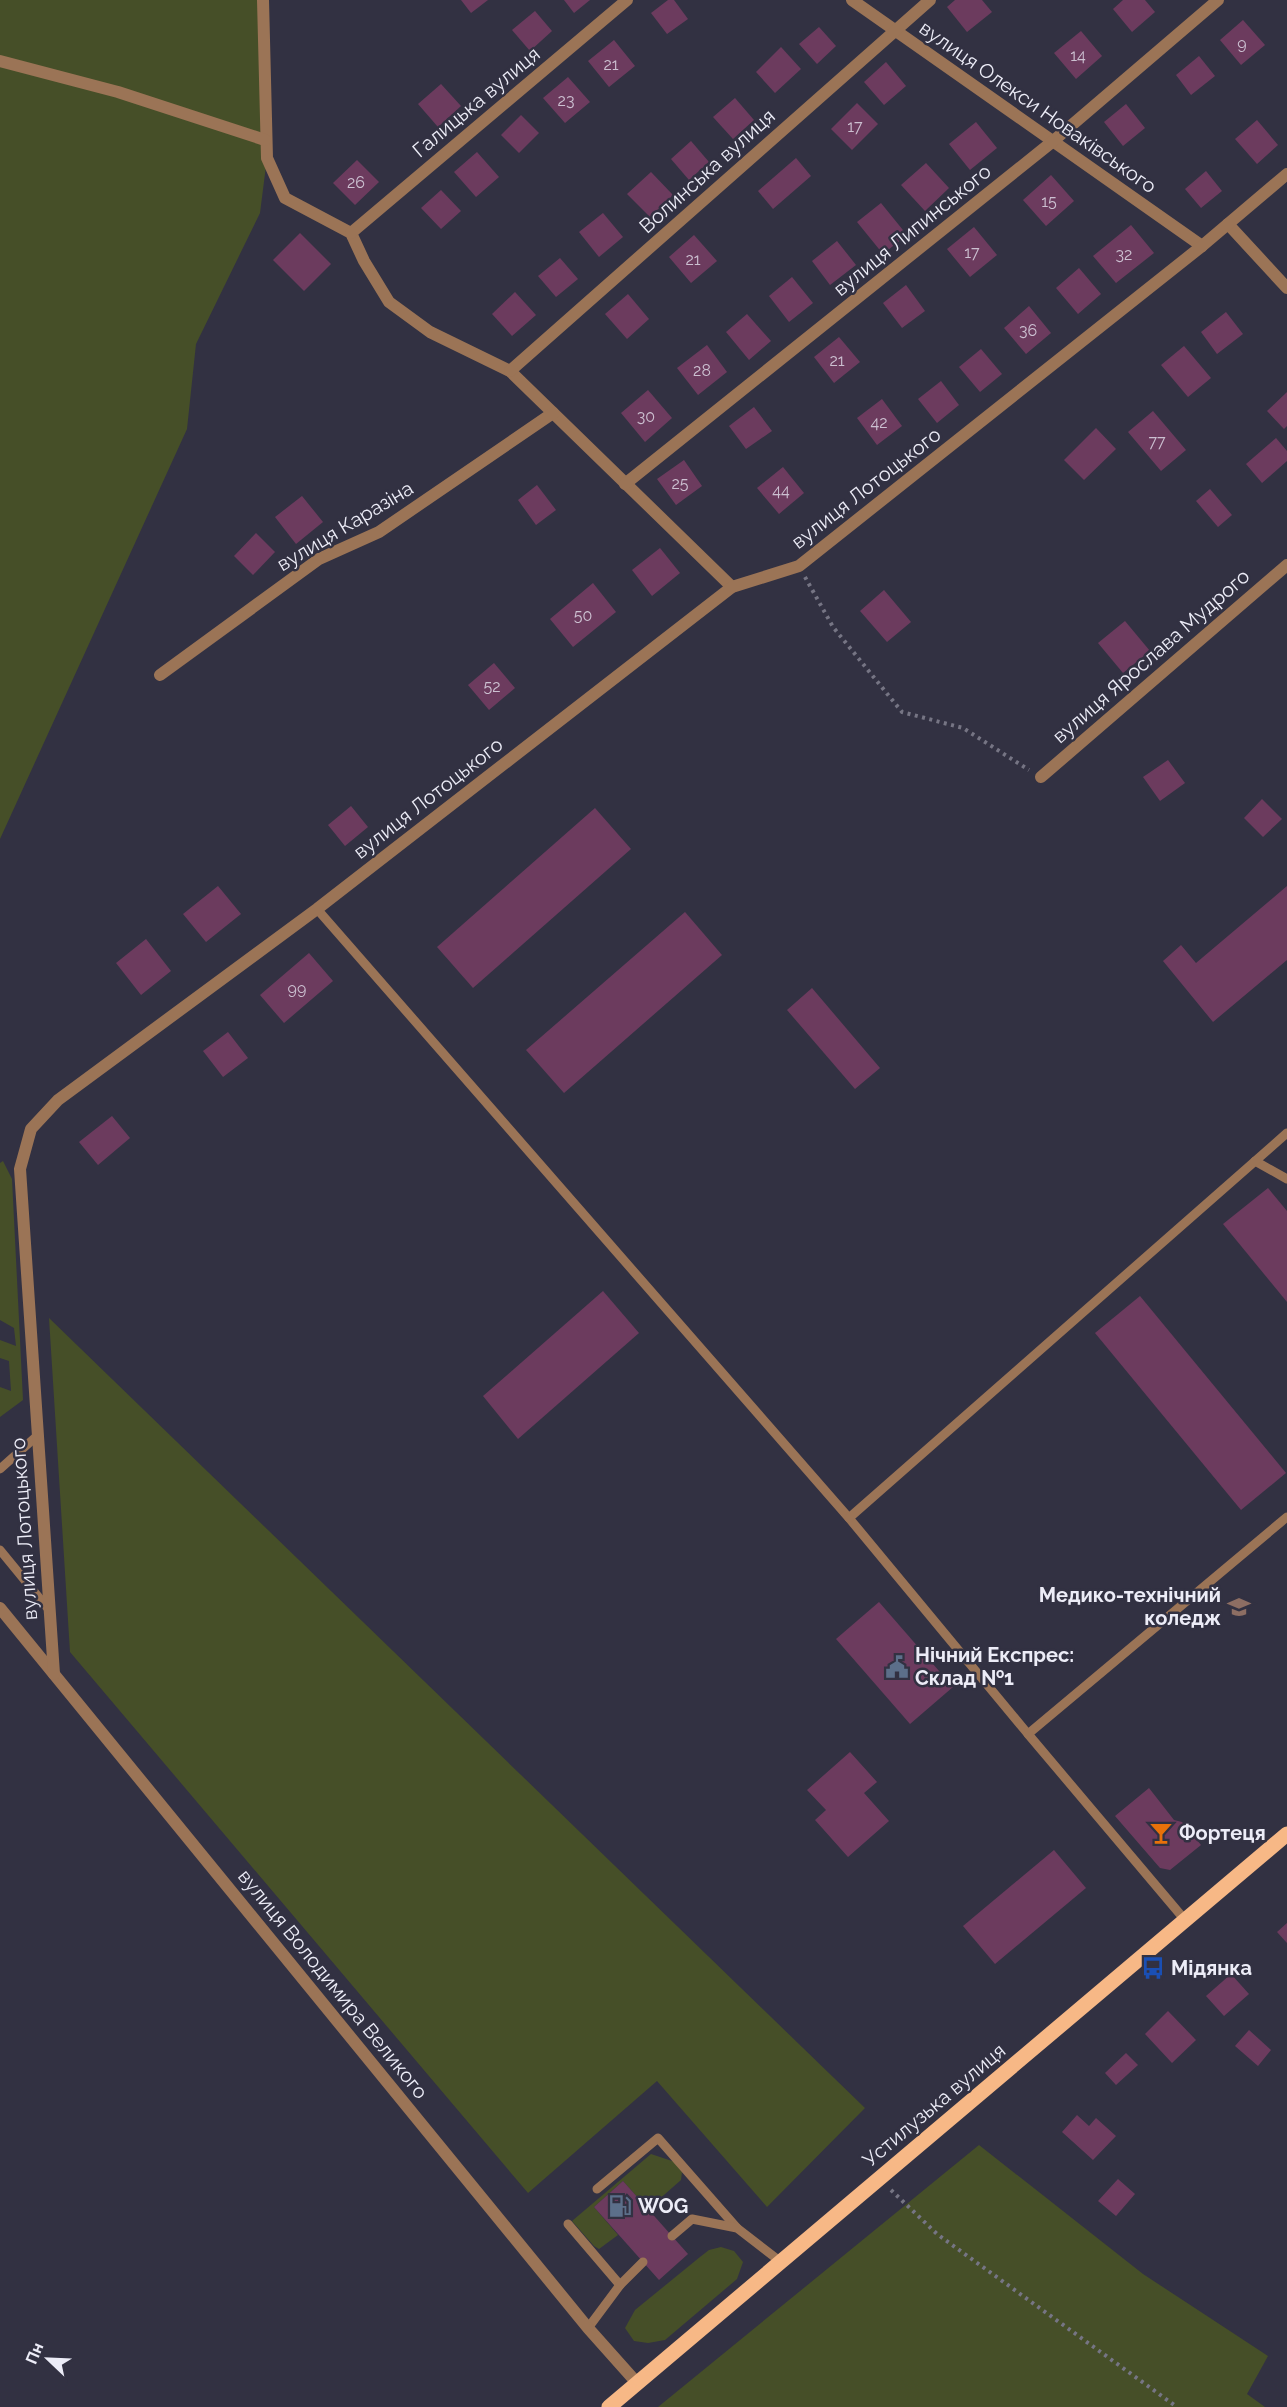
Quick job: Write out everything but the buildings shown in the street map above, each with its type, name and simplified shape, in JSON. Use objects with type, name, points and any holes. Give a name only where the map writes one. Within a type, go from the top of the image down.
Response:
[{"type":"main road","name":"Устилузька вулиця","points":[[609,2407],[1287,1834]]},
{"type":"street","points":[[263,0],[265,140],[267,158],[285,198],[351,233],[364,261],[390,303],[430,332],[510,371],[732,587]]},
{"type":"street","name":"Галицька вулиця","points":[[351,233],[627,0]]},
{"type":"street","name":"вулиця Олекси Новаківського","points":[[852,0],[1202,246]]},
{"type":"street","name":"Волинська вулиця","points":[[510,371],[930,0]]},
{"type":"street","name":"вулиця Липинського","points":[[625,484],[1052,142],[1218,0]]},
{"type":"street","points":[[0,61],[118,92],[265,140]]},
{"type":"street","name":"вулиця Лотоцького","points":[[54,1674],[20,1169],[31,1129],[58,1100],[317,909],[732,587],[799,566],[1202,246],[1287,174]]},
{"type":"street","points":[[1228,224],[1287,288]]},
{"type":"street","name":"вулиця Каразіна","points":[[160,675],[319,559],[379,532],[553,413]]},
{"type":"street","name":"вулиця Ярослава Мудрого","points":[[1041,777],[1287,565]]},
{"type":"street","name":"вулиця Володимира Великого","points":[[0,1608],[588,2328],[637,2383]]},
{"type":"lane","points":[[317,909],[849,1518],[1185,1920]]},
{"type":"lane","points":[[849,1518],[1287,1133]]},
{"type":"lane","points":[[1255,1161],[1287,1179]]},
{"type":"lane","points":[[0,1469],[38,1435]]},
{"type":"lane","points":[[1028,1734],[1287,1517]]},
{"type":"lane","points":[[0,1551],[50,1611]]},
{"type":"lane","points":[[597,2189],[658,2138],[737,2228],[781,2262]]},
{"type":"lane","points":[[672,2236],[692,2219],[737,2228]]},
{"type":"lane","points":[[568,2224],[620,2285]]},
{"type":"lane","points":[[588,2328],[620,2285],[643,2262]]},
{"type":"path","points":[[799,566],[833,627],[902,712],[963,728],[1041,777]]},
{"type":"path","points":[[879,2179],[937,2234],[1177,2407]]},
{"type":"green space","points":[[0,0],[263,0],[267,158],[260,213],[196,344],[187,429],[0,839]]},
{"type":"green space","points":[[3,1161],[12,1179],[23,1400],[0,1417],[0,1387],[11,1391],[9,1361],[0,1358],[0,1340],[16,1346],[14,1328],[0,1320],[0,1163]]},
{"type":"green space","points":[[49,1318],[865,2108],[767,2207],[657,2081],[528,2193],[70,1652]]},
{"type":"green space","points":[[979,2145],[1143,2274],[1268,2356],[1247,2394],[1265,2407],[658,2407]]},
{"type":"green space","points":[[651,2154],[675,2162],[682,2172],[681,2180],[648,2209],[623,2181],[594,2207],[618,2235],[599,2249],[572,2221]]},
{"type":"green space","points":[[721,2247],[734,2251],[743,2262],[737,2279],[665,2340],[648,2343],[634,2341],[625,2328],[635,2310],[709,2250]]},
{"type":"place","name":"Медико-технічний коледж","points":[[1239,1607]]},
{"type":"place","name":"Нічний Експрес: Склад №1","points":[[897,1667]]},
{"type":"place","name":"Фортеця","points":[[1161,1833]]},
{"type":"place","name":"Мідянка","points":[[1153,1968]]},
{"type":"place","name":"WOG","points":[[620,2206]]}]
